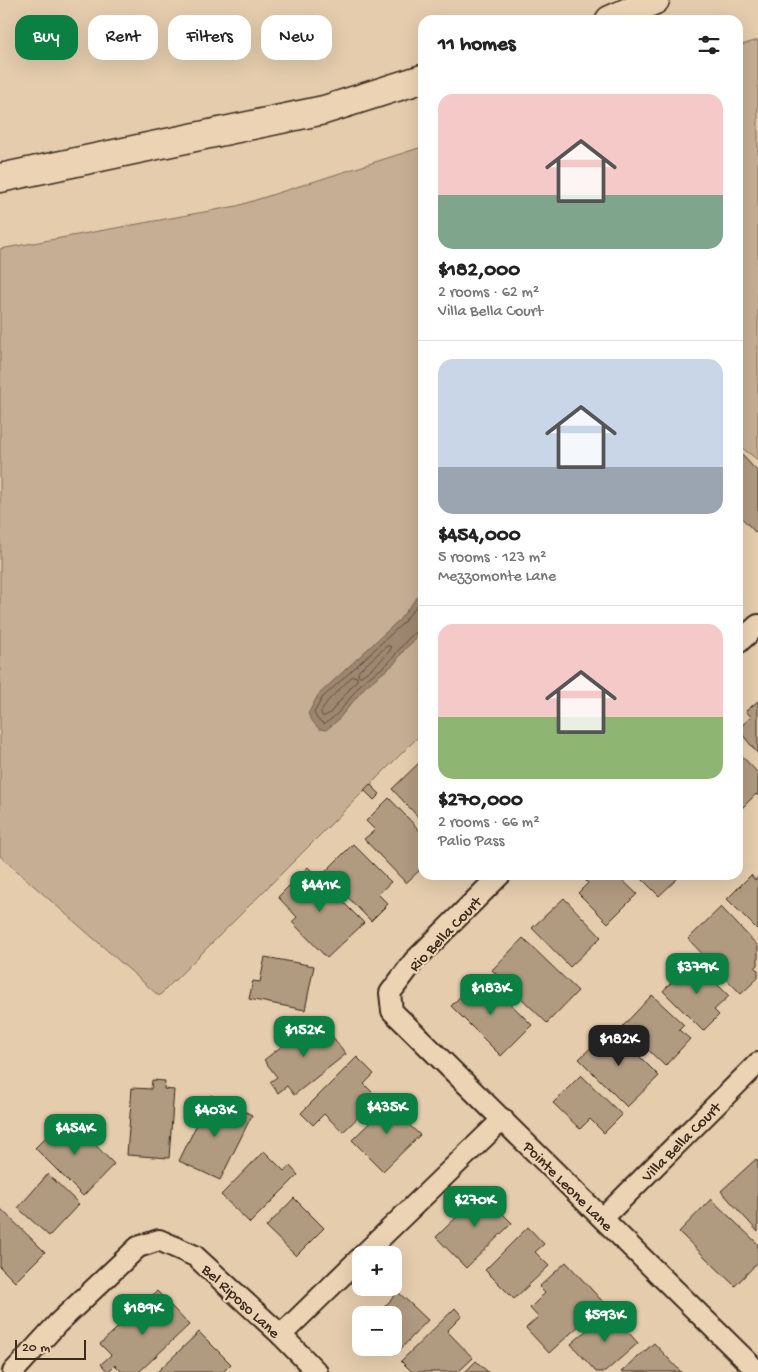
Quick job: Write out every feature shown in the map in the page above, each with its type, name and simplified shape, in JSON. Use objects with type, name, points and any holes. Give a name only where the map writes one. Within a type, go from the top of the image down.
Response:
[{"type":"main road","points":[[621,15],[655,0]]},
{"type":"main road","points":[[0,178],[324,110],[418,80]]},
{"type":"street","points":[[743,640],[758,626]]},
{"type":"street","name":"Rio Bella Court","points":[[390,993],[414,961],[495,880]]},
{"type":"street","name":"Pointe Leone Lane","points":[[390,993],[392,1011],[758,1372]]},
{"type":"street","name":"Villa Bella Court","points":[[603,1218],[758,1064]]},
{"type":"street","points":[[372,1246],[503,1119]]},
{"type":"street","name":"Bel Riposo Lane","points":[[13,1372],[58,1323],[138,1247],[159,1240],[195,1256],[281,1335],[317,1372]]},
{"type":"street","points":[[281,1335],[352,1266]]},
{"type":"shaded area","points":[[758,40],[758,460],[743,449],[743,44]]},
{"type":"shaded area","points":[[418,148],[418,737],[159,996],[0,856],[0,249],[237,206]]},
{"type":"water","points":[[418,596],[418,637],[405,649],[394,664],[366,686],[337,721],[326,730],[319,729],[308,714],[318,695],[399,620]]},
{"type":"building","points":[[743,456],[758,472],[758,530],[755,532],[743,519]]},
{"type":"building","points":[[758,701],[758,754],[743,735],[743,724],[751,717],[746,711]]},
{"type":"building","points":[[743,757],[758,773],[758,796],[756,794],[743,807]]},
{"type":"building","points":[[418,764],[418,817],[392,789]]},
{"type":"building","points":[[370,784],[380,794],[374,800],[364,790]]},
{"type":"building","points":[[389,798],[418,829],[418,872],[406,883],[364,839],[375,830],[366,821]]},
{"type":"building","points":[[353,844],[391,882],[378,894],[388,904],[371,921],[324,873]]},
{"type":"building","points":[[308,867],[364,923],[327,958],[292,922],[297,917],[278,897]]},
{"type":"building","points":[[751,875],[755,880],[758,877],[758,930],[727,899]]},
{"type":"building","points":[[585,880],[622,880],[637,894],[608,923],[578,893],[588,883]]},
{"type":"building","points":[[643,880],[676,880],[659,896]]},
{"type":"building","points":[[564,898],[601,937],[570,967],[532,928]]},
{"type":"building","points":[[721,907],[758,946],[758,965],[755,968],[758,970],[758,978],[741,994],[688,939]]},
{"type":"building","points":[[523,938],[578,991],[547,1023],[492,970]]},
{"type":"building","points":[[265,957],[314,966],[305,1010],[249,999],[253,981],[260,982]]},
{"type":"building","points":[[693,960],[729,996],[714,1010],[719,1015],[703,1031],[663,991]]},
{"type":"building","points":[[481,975],[532,1025],[501,1056],[451,1006]]},
{"type":"building","points":[[652,995],[684,1025],[679,1030],[690,1039],[665,1066],[623,1026]]},
{"type":"building","points":[[318,1018],[346,1054],[294,1095],[287,1086],[278,1093],[270,1082],[277,1077],[264,1060]]},
{"type":"building","points":[[611,1028],[659,1076],[627,1107],[579,1059]]},
{"type":"building","points":[[357,1057],[374,1074],[364,1084],[378,1098],[343,1132],[324,1114],[313,1125],[301,1113]]},
{"type":"building","points":[[581,1075],[622,1115],[604,1133],[590,1119],[580,1129],[553,1103]]},
{"type":"building","points":[[152,1080],[165,1081],[164,1089],[174,1090],[169,1158],[127,1155],[132,1088],[151,1089]]},
{"type":"building","points":[[211,1095],[252,1115],[220,1180],[179,1161]]},
{"type":"building","points":[[394,1099],[412,1117],[407,1123],[420,1135],[383,1171],[352,1140]]},
{"type":"building","points":[[67,1116],[114,1164],[83,1196],[35,1148]]},
{"type":"building","points":[[264,1151],[284,1171],[290,1166],[298,1175],[250,1223],[221,1195]]},
{"type":"building","points":[[756,1159],[758,1162],[758,1232],[721,1191]]},
{"type":"building","points":[[48,1174],[79,1204],[49,1236],[18,1208]]},
{"type":"building","points":[[488,1187],[506,1205],[500,1211],[512,1223],[466,1268],[436,1237]]},
{"type":"building","points":[[294,1198],[324,1228],[296,1256],[266,1227]]},
{"type":"building","points":[[711,1199],[758,1244],[758,1262],[735,1286],[679,1232]]},
{"type":"building","points":[[0,1208],[45,1252],[15,1282],[0,1267]]},
{"type":"building","points":[[528,1227],[544,1244],[535,1252],[549,1266],[514,1299],[485,1270]]},
{"type":"building","points":[[566,1262],[604,1303],[549,1353],[526,1328],[538,1317],[530,1308],[545,1293],[539,1287]]},
{"type":"building","points":[[157,1291],[189,1325],[139,1372],[122,1372],[115,1365],[108,1372],[101,1364],[111,1355],[100,1344]]},
{"type":"building","points":[[394,1296],[402,1296],[428,1320],[402,1348],[402,1306],[385,1306]]},
{"type":"building","points":[[455,1308],[462,1316],[447,1331],[473,1358],[458,1372],[412,1372],[401,1361]]},
{"type":"building","points":[[609,1311],[638,1343],[605,1372],[596,1372],[571,1344]]},
{"type":"building","points":[[199,1332],[231,1364],[223,1372],[157,1372]]},
{"type":"building","points":[[654,1343],[681,1372],[621,1372]]},
{"type":"building","points":[[476,1361],[488,1372],[465,1372]]}]
